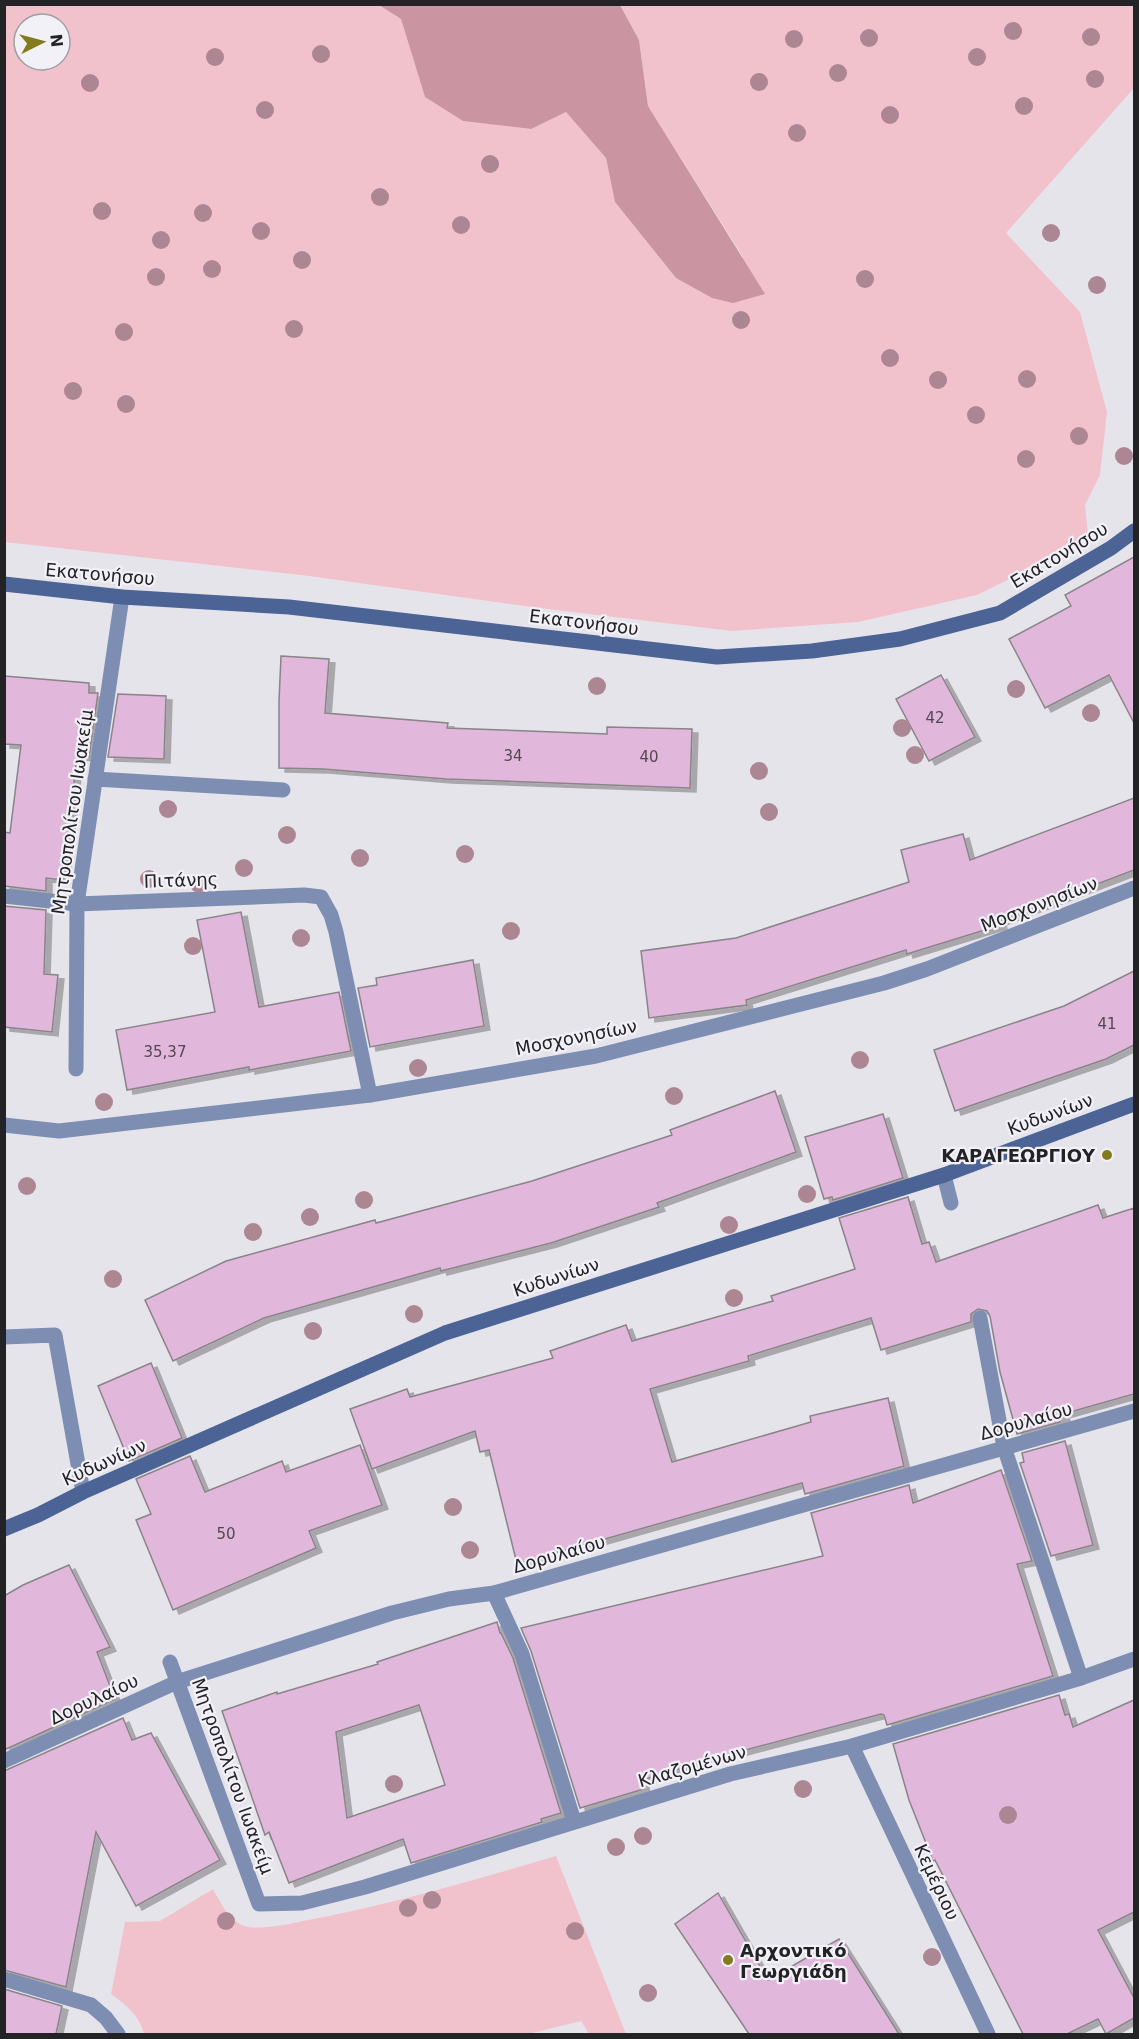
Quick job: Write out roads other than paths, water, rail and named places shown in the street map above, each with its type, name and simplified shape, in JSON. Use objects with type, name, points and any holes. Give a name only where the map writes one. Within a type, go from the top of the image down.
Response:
[{"type":"street","name":"Εκατονήσου","points":[[4,584],[122,597],[289,607],[717,657],[812,651],[900,639],[1000,613],[1111,548],[1134,531]]},
{"type":"street","name":"Μητροπολίτου Ιωακείμ","points":[[76,1069],[77,904],[122,597]]},
{"type":"street","points":[[95,779],[283,790]]},
{"type":"street","name":"Μοσχονησίων","points":[[4,1125],[58,1131],[370,1095],[596,1056],[884,983],[927,969],[1134,888]]},
{"type":"street","name":"Πιτάνης","points":[[4,896],[77,904],[292,896],[321,897],[332,915],[370,1095]]},
{"type":"street","name":"Κυδωνίων","points":[[4,1529],[445,1333],[944,1175],[1134,1104]]},
{"type":"street","points":[[944,1175],[951,1203]]},
{"type":"street","points":[[980,1318],[1004,1447],[1081,1678]]},
{"type":"street","points":[[4,1337],[55,1335],[83,1492]]},
{"type":"street","name":"Δορυλαίου","points":[[4,1761],[177,1682],[392,1613],[449,1599],[494,1593],[1134,1411]]},
{"type":"street","points":[[494,1593],[522,1654],[574,1821]]},
{"type":"street","name":"Κλαζομένων","points":[[259,1904],[302,1903],[364,1887],[730,1774],[852,1746],[1081,1678],[1134,1659]]},
{"type":"street","name":"Μητροπολίτου Ιωακείμ","points":[[170,1662],[259,1904]]},
{"type":"street","name":"Κεμέριου","points":[[852,1746],[988,2034]]},
{"type":"street","points":[[4,1979],[91,2005],[106,2018],[118,2034]]},
{"type":"place","name":"ΚΑΡΑΓΕΩΡΓΙΟΥ","points":[[1107,1155]]},
{"type":"place","name":"Αρχοντικό Γεωργιάδη","points":[[728,1960]]}]
